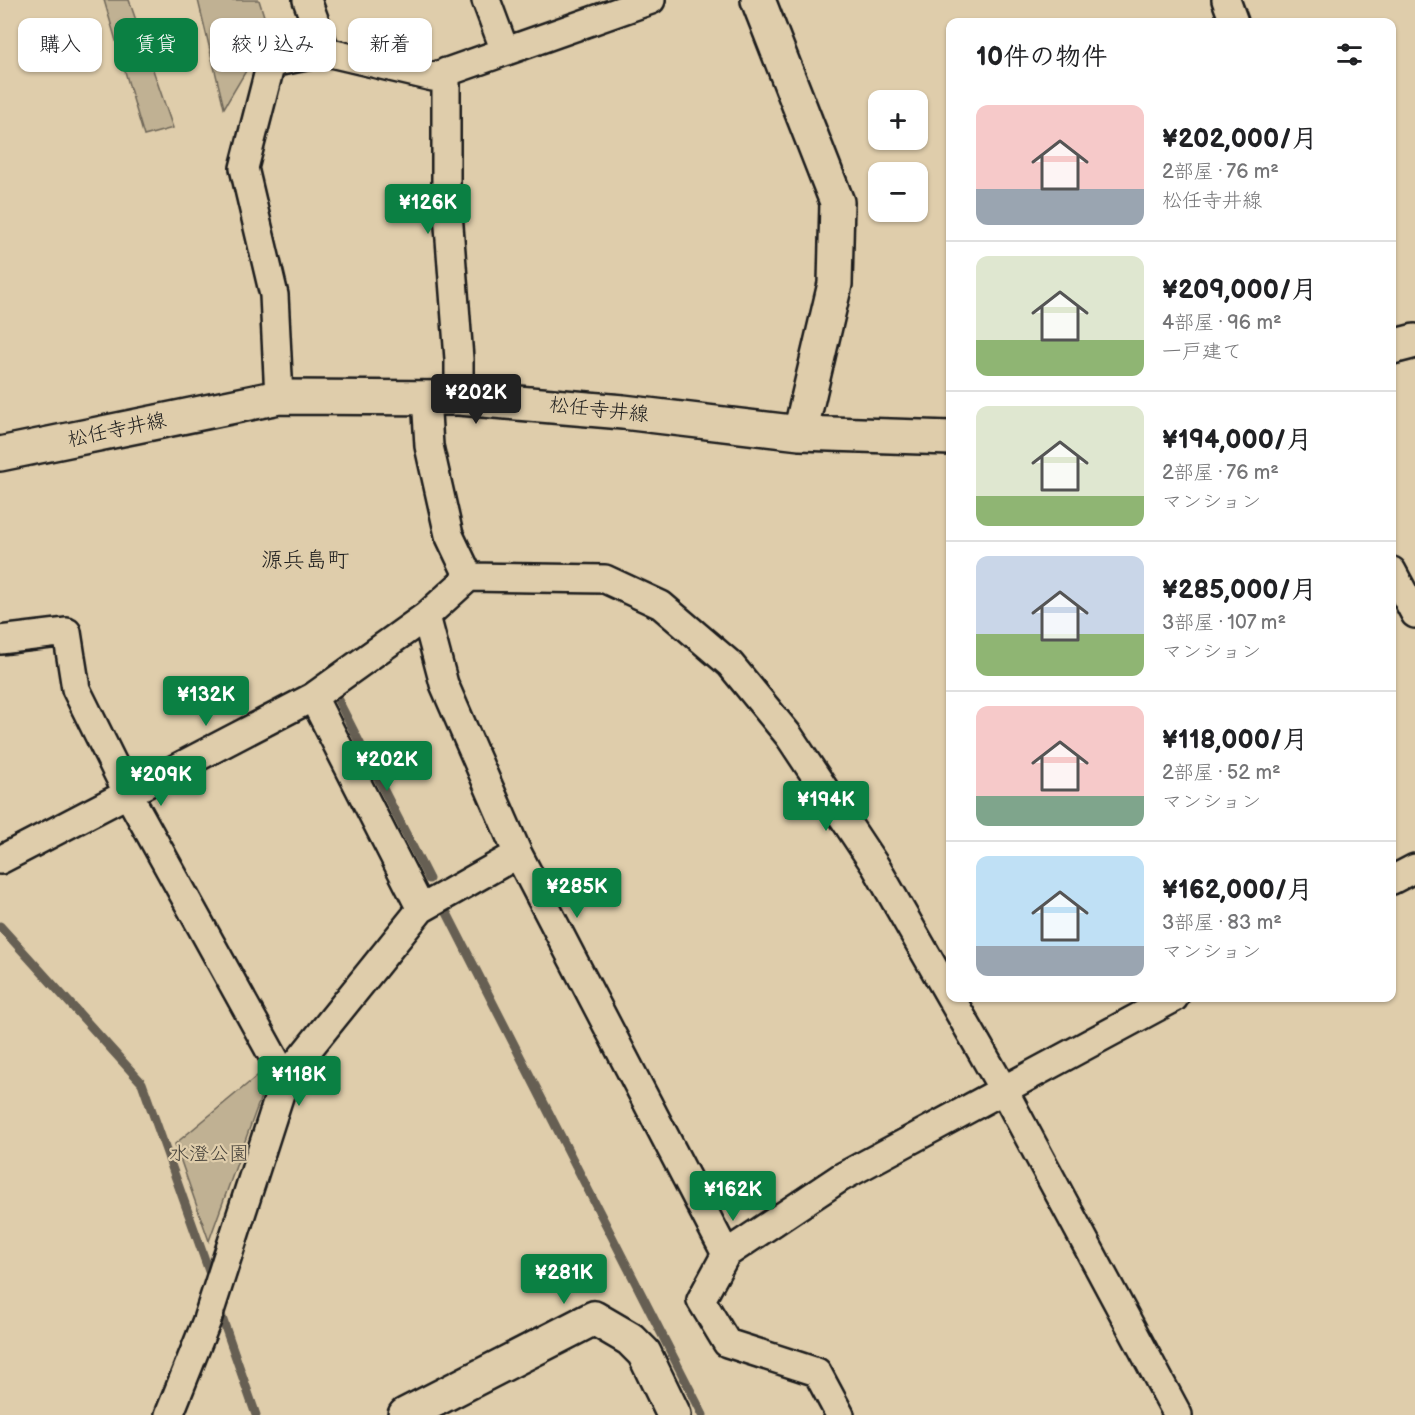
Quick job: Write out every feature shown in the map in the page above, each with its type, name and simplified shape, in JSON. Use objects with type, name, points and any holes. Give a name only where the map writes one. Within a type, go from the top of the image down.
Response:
[{"type":"main road","points":[[758,0],[837,202],[835,284],[800,433]]},
{"type":"main road","points":[[1396,346],[1415,341]]},
{"type":"main road","name":"松任寺井線","points":[[0,454],[279,397],[426,396],[459,398],[612,411],[800,433],[946,438]]},
{"type":"main road","points":[[405,1415],[594,1318],[630,1339],[644,1353],[674,1415]]},
{"type":"street","points":[[307,0],[314,18]]},
{"type":"street","points":[[486,0],[505,51]]},
{"type":"street","points":[[336,54],[433,77],[651,0]]},
{"type":"street","points":[[1226,0],[1233,18]]},
{"type":"street","points":[[269,72],[244,168],[274,295],[279,397]]},
{"type":"street","points":[[446,72],[446,186],[459,359],[459,398]]},
{"type":"street","points":[[426,396],[429,446],[449,535],[469,577]]},
{"type":"street","points":[[0,860],[313,697],[426,616],[469,577],[605,579],[662,605],[730,664],[789,736],[876,867],[946,989]]},
{"type":"street","points":[[1396,578],[1415,614]]},
{"type":"street","points":[[426,616],[444,684],[518,854],[726,1254]]},
{"type":"street","points":[[0,640],[67,632],[76,689],[127,792],[285,1078]]},
{"type":"street","points":[[313,697],[421,909]]},
{"type":"street","points":[[169,1415],[207,1320],[285,1078],[421,909],[518,854]]},
{"type":"street","points":[[1396,878],[1415,868]]},
{"type":"street","points":[[953,1002],[1003,1089],[1178,1415]]},
{"type":"street","points":[[840,1415],[817,1372],[727,1343],[701,1300],[726,1254],[840,1178],[1166,1002]]},
{"type":"green space","points":[[104,0],[129,0],[135,18],[114,18],[114,34]]},
{"type":"green space","points":[[198,0],[259,0],[265,18],[210,18],[210,50]]},
{"type":"green space","points":[[125,72],[154,72],[173,128],[144,136]]},
{"type":"green space","points":[[215,72],[245,72],[224,108]]},
{"type":"green space","name":"水澄公園","points":[[262,1072],[268,1077],[209,1241],[175,1144]]},
{"type":"waterway","points":[[338,700],[429,879]]},
{"type":"waterway","points":[[447,913],[703,1415]]},
{"type":"waterway","points":[[0,926],[142,1083],[210,1274]]},
{"type":"waterway","points":[[220,1312],[256,1415]]},
{"type":"district","name":"源兵島町","points":[[305,560]]}]
